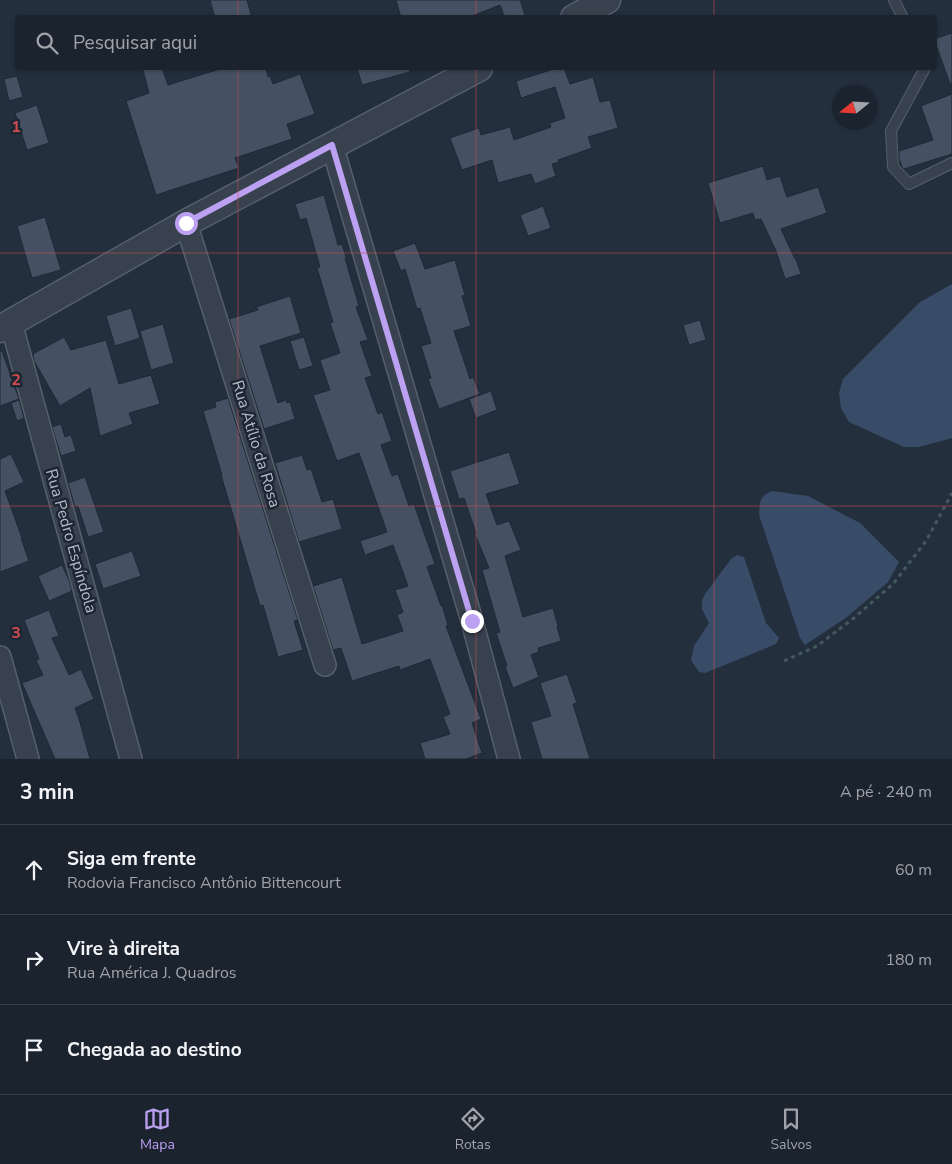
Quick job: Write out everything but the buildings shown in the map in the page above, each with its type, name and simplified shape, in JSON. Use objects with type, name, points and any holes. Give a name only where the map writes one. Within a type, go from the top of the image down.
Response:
[{"type":"street","points":[[579,15],[606,0]]},
{"type":"street","points":[[5,326],[186,223],[475,70]]},
{"type":"street","points":[[332,145],[472,621],[509,759]]},
{"type":"street","name":"Rua Atílio da Rosa","points":[[186,223],[325,665]]},
{"type":"street","name":"Rua Pedro Espíndola","points":[[5,326],[132,759]]},
{"type":"street","points":[[0,656],[28,759]]},
{"type":"lane","points":[[894,0],[902,15]]},
{"type":"lane","points":[[924,70],[891,130],[894,167],[909,184],[952,163]]},
{"type":"path","points":[[784,661],[817,646],[854,618],[893,584],[926,541],[952,493]]},
{"type":"water","points":[[952,284],[952,438],[919,447],[904,447],[849,422],[841,408],[839,393],[843,379],[920,302]]},
{"type":"water","points":[[772,491],[808,496],[860,523],[899,562],[888,582],[847,617],[805,645],[800,638],[759,515],[762,497]]},
{"type":"water","points":[[737,555],[744,557],[766,623],[779,638],[776,644],[705,673],[699,672],[691,660],[694,646],[709,623],[702,609],[702,601],[705,594],[731,559]]},
{"type":"route","points":[[186,223],[332,145],[472,621]]}]
